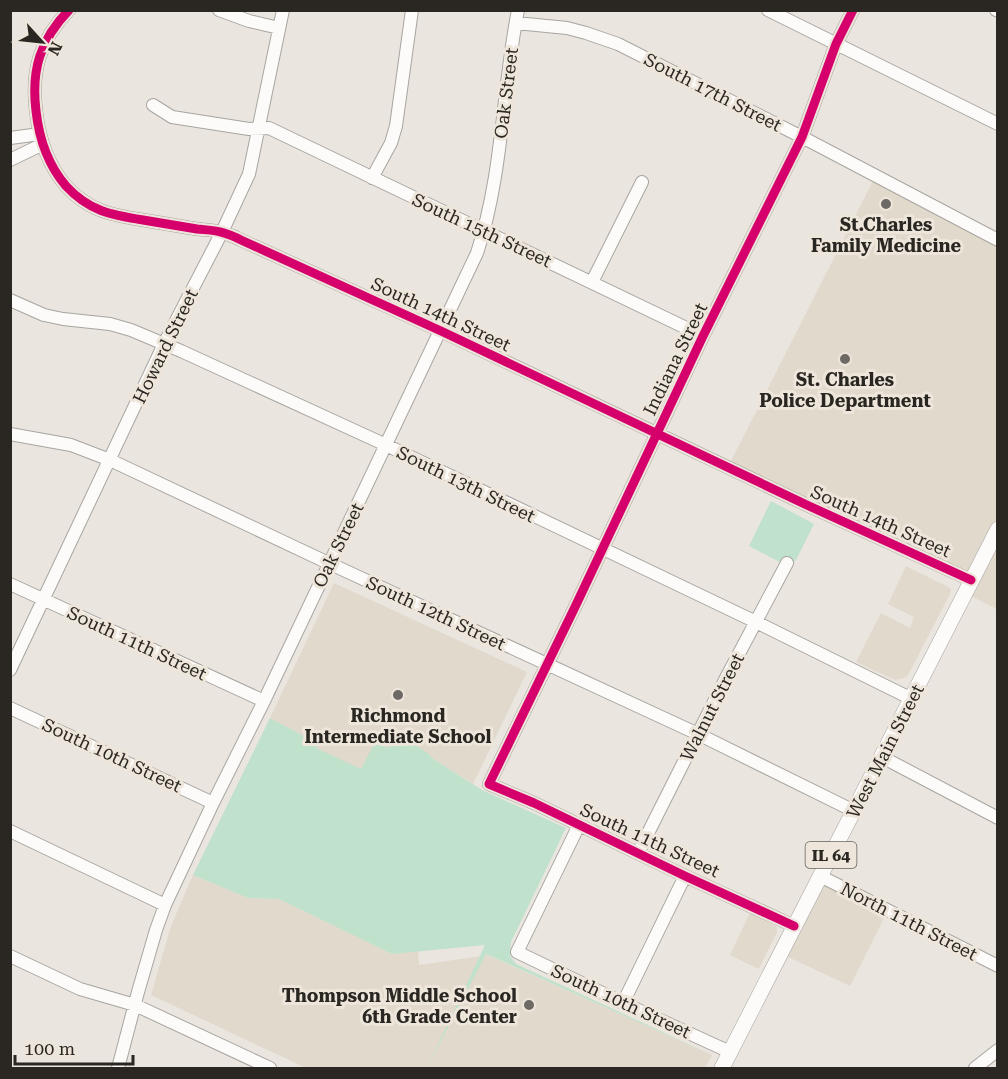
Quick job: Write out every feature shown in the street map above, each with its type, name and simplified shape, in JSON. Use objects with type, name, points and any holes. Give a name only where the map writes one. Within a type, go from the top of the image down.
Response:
[{"type":"main road","name":"West Main Street","points":[[722,1068],[998,529]]},
{"type":"street","name":"South 14th Street","points":[[69,10],[51,31],[39,58],[33,90],[37,124],[48,161],[58,177],[74,195],[95,209],[123,218],[222,232],[441,332],[809,507],[971,580]]},
{"type":"street","points":[[219,10],[249,21],[279,28]]},
{"type":"street","name":"Howard Street","points":[[10,670],[164,345],[249,174],[283,10]]},
{"type":"street","points":[[372,178],[391,143],[396,126],[412,10]]},
{"type":"street","points":[[768,10],[998,124]]},
{"type":"street","name":"Indiana Street","points":[[491,784],[489,783],[703,336],[802,137],[836,45],[853,10]]},
{"type":"street","name":"South 17th Street","points":[[517,17],[586,33],[618,44],[998,240]]},
{"type":"street","name":"Oak Street","points":[[118,1068],[165,905],[474,260],[484,232],[493,192],[517,17]]},
{"type":"street","name":"South 15th Street","points":[[153,105],[172,117],[249,129],[269,128],[703,336]]},
{"type":"street","points":[[10,138],[42,139]]},
{"type":"street","points":[[10,160],[42,139]]},
{"type":"street","points":[[592,282],[642,182]]},
{"type":"street","name":"South 13th Street","points":[[10,300],[44,315],[110,324],[130,330],[191,356],[386,445],[912,699]]},
{"type":"street","name":"South 12th Street","points":[[10,434],[71,445],[110,460],[698,734],[854,811]]},
{"type":"street","name":"Walnut Street","points":[[638,853],[787,563]]},
{"type":"street","name":"South 11th Street","points":[[10,584],[264,701]]},
{"type":"street","name":"South 10th Street","points":[[10,708],[213,803]]},
{"type":"street","points":[[882,757],[998,818]]},
{"type":"street","name":"South 11th Street","points":[[491,784],[794,926]]},
{"type":"street","name":"South 10th Street","points":[[579,825],[517,952],[730,1052]]},
{"type":"street","points":[[10,831],[165,905]]},
{"type":"street","points":[[623,1003],[685,876]]},
{"type":"street","name":"North 11th Street","points":[[820,876],[997,966]]},
{"type":"street","points":[[10,956],[80,989],[135,1005],[270,1068]]},
{"type":"street","points":[[975,1068],[998,1050]]},
{"type":"shaded area","points":[[874,179],[997,243],[997,523],[970,576],[729,465]]},
{"type":"shaded area","points":[[997,534],[997,609],[967,594]]},
{"type":"shaded area","points":[[906,566],[950,588],[951,592],[907,677],[895,680],[856,662],[881,613],[910,628],[914,617],[888,604]]},
{"type":"shaded area","name":"Richmond Intermediate School","points":[[334,583],[527,672],[473,784],[410,742],[388,748],[361,770],[315,748],[317,744],[270,718]]},
{"type":"shaded area","points":[[193,875],[248,898],[279,899],[392,954],[418,951],[419,965],[481,956],[428,1067],[485,954],[712,1055],[705,1068],[306,1068],[151,995],[171,926]]},
{"type":"shaded area","points":[[821,879],[887,912],[850,986],[782,954]]},
{"type":"shaded area","points":[[750,913],[777,927],[777,932],[759,969],[730,955]]},
{"type":"green space","points":[[771,501],[814,524],[796,560],[789,567],[749,546]]},
{"type":"green space","points":[[270,718],[317,743],[316,748],[361,769],[375,742],[388,748],[392,742],[410,742],[482,790],[566,828],[511,942],[510,956],[516,964],[712,1055],[486,954],[427,1068],[485,945],[392,954],[279,899],[248,898],[193,875]]},
{"type":"cycle path","points":[[69,10],[44,44],[40,56],[35,82],[36,111],[39,131],[49,160],[66,186],[83,201],[121,216],[218,231],[235,237],[441,331],[809,506],[971,580]]},
{"type":"cycle path","points":[[794,926],[489,784],[703,336],[802,137],[836,44],[853,10]]},
{"type":"place","name":"St.Charles Family Medicine","points":[[886,204]]},
{"type":"place","name":"St. Charles Police Department","points":[[845,359]]},
{"type":"place","name":"Richmond Intermediate School","points":[[398,695]]},
{"type":"place","name":"Thompson Middle School 6th Grade Center","points":[[529,1005]]}]
